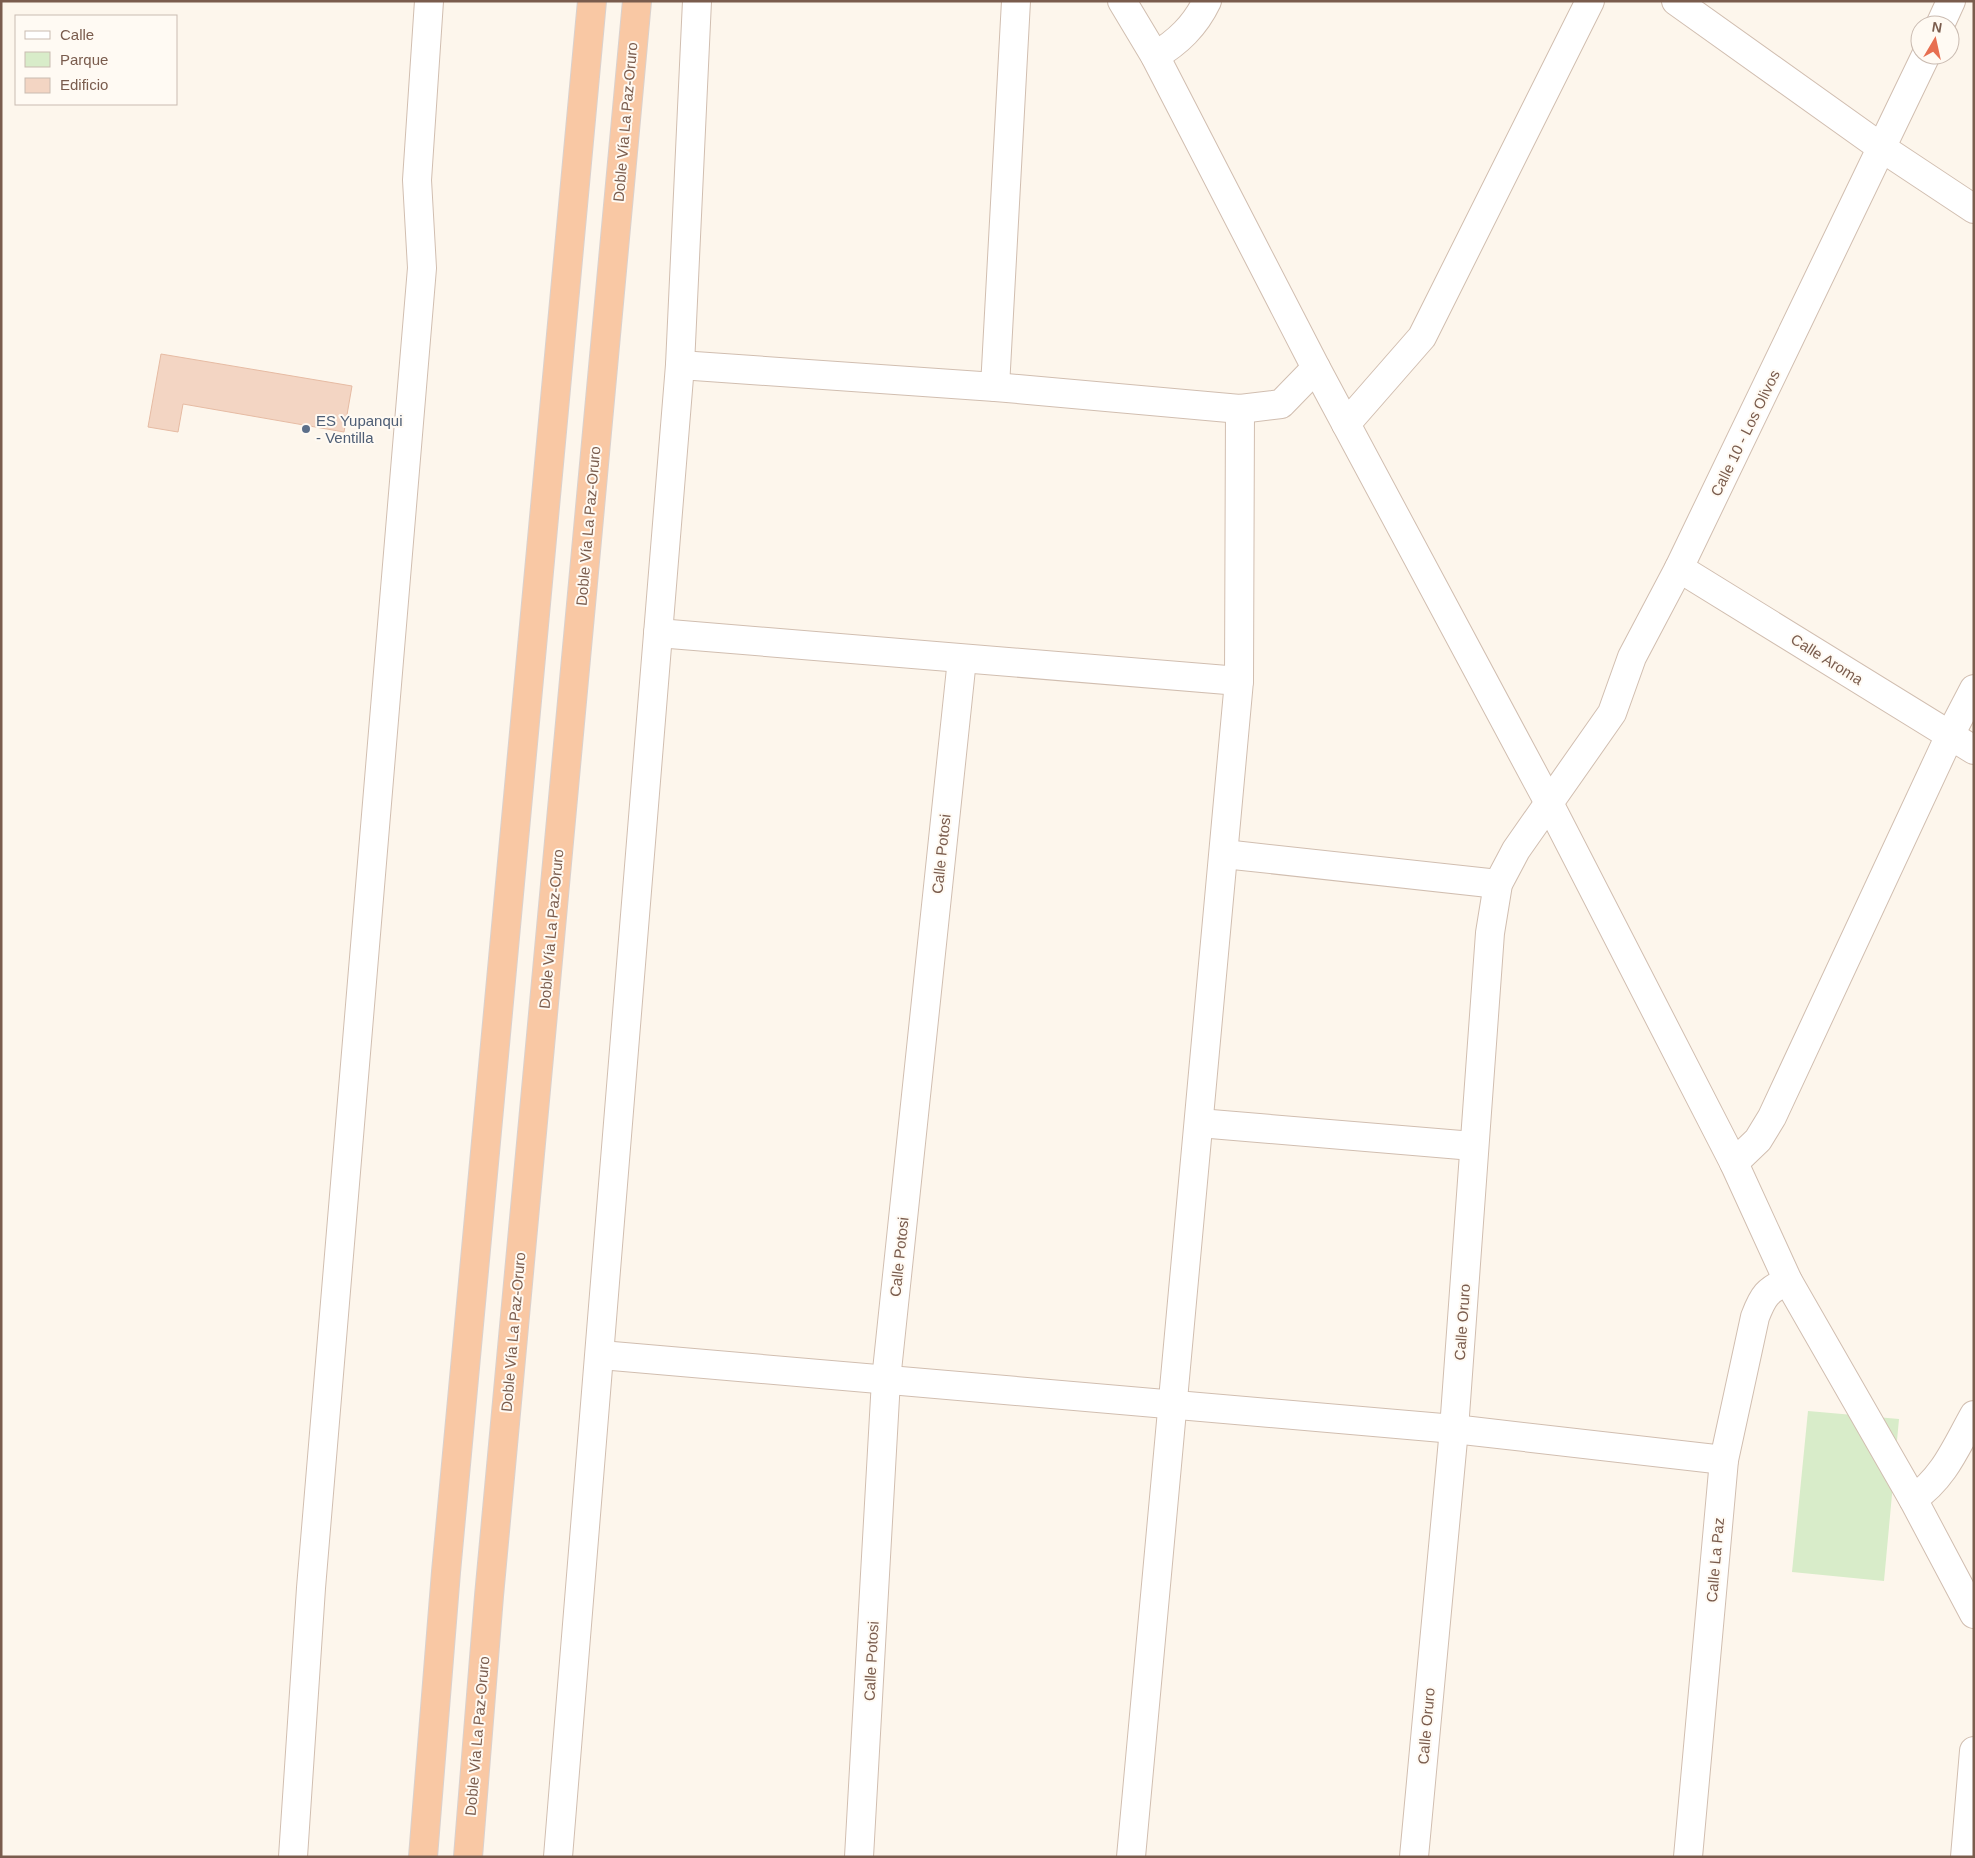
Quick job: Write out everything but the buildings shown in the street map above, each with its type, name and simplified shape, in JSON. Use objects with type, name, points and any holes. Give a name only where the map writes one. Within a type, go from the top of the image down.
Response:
[{"type":"highway","points":[[423,1857],[447,1562],[592,1]]},
{"type":"highway","name":"Doble Vía La Paz-Oruro","points":[[468,1857],[489,1596],[636,1]]},
{"type":"street","points":[[293,1857],[312,1578],[422,268],[416,180],[429,1]]},
{"type":"street","points":[[558,1857],[680,365],[697,1]]},
{"type":"street","points":[[995,387],[1016,1]]},
{"type":"street","points":[[1122,1],[1155,56],[1316,368],[1550,802],[1734,1163],[1788,1281],[1913,1499],[1974,1614]]},
{"type":"street","points":[[1155,56],[1171,46],[1188,31],[1198,20],[1207,1]]},
{"type":"street","points":[[1346,424],[1422,336],[1590,1]]},
{"type":"street","points":[[1676,1],[1882,148],[1974,210]]},
{"type":"street","points":[[1945,15],[1951,1]]},
{"type":"street","name":"Calle 10 - Los Olivos","points":[[1550,802],[1612,713],[1632,657],[1679,568],[1921,65]]},
{"type":"street","points":[[680,365],[995,387],[1240,409],[1281,404],[1316,368]]},
{"type":"street","points":[[1131,1857],[1239,681],[1240,409]]},
{"type":"street","name":"Calle Aroma","points":[[1679,568],[1974,750]]},
{"type":"street","points":[[658,633],[1239,681]]},
{"type":"street","name":"Calle Potosi","points":[[860,1857],[886,1380],[962,659]]},
{"type":"street","points":[[1734,1163],[1748,1153],[1772,1117],[1950,735],[1974,689]]},
{"type":"street","name":"Calle Oruro","points":[[1414,1857],[1454,1429],[1490,933],[1498,884],[1516,850],[1550,802]]},
{"type":"street","points":[[1224,854],[1498,884]]},
{"type":"street","points":[[1199,1123],[1474,1146]]},
{"type":"street","name":"Calle La Paz","points":[[1688,1857],[1724,1460],[1755,1317],[1761,1300],[1771,1288],[1788,1281]]},
{"type":"street","points":[[600,1355],[1454,1429],[1724,1460]]},
{"type":"street","points":[[1913,1499],[1930,1488],[1941,1473],[1974,1415]]},
{"type":"street","points":[[1965,1857],[1974,1751]]},
{"type":"green space","points":[[1808,1411],[1899,1419],[1884,1581],[1792,1572]]},
{"type":"place","name":"ES Yupanqui - Ventilla","points":[[306,429]]}]
